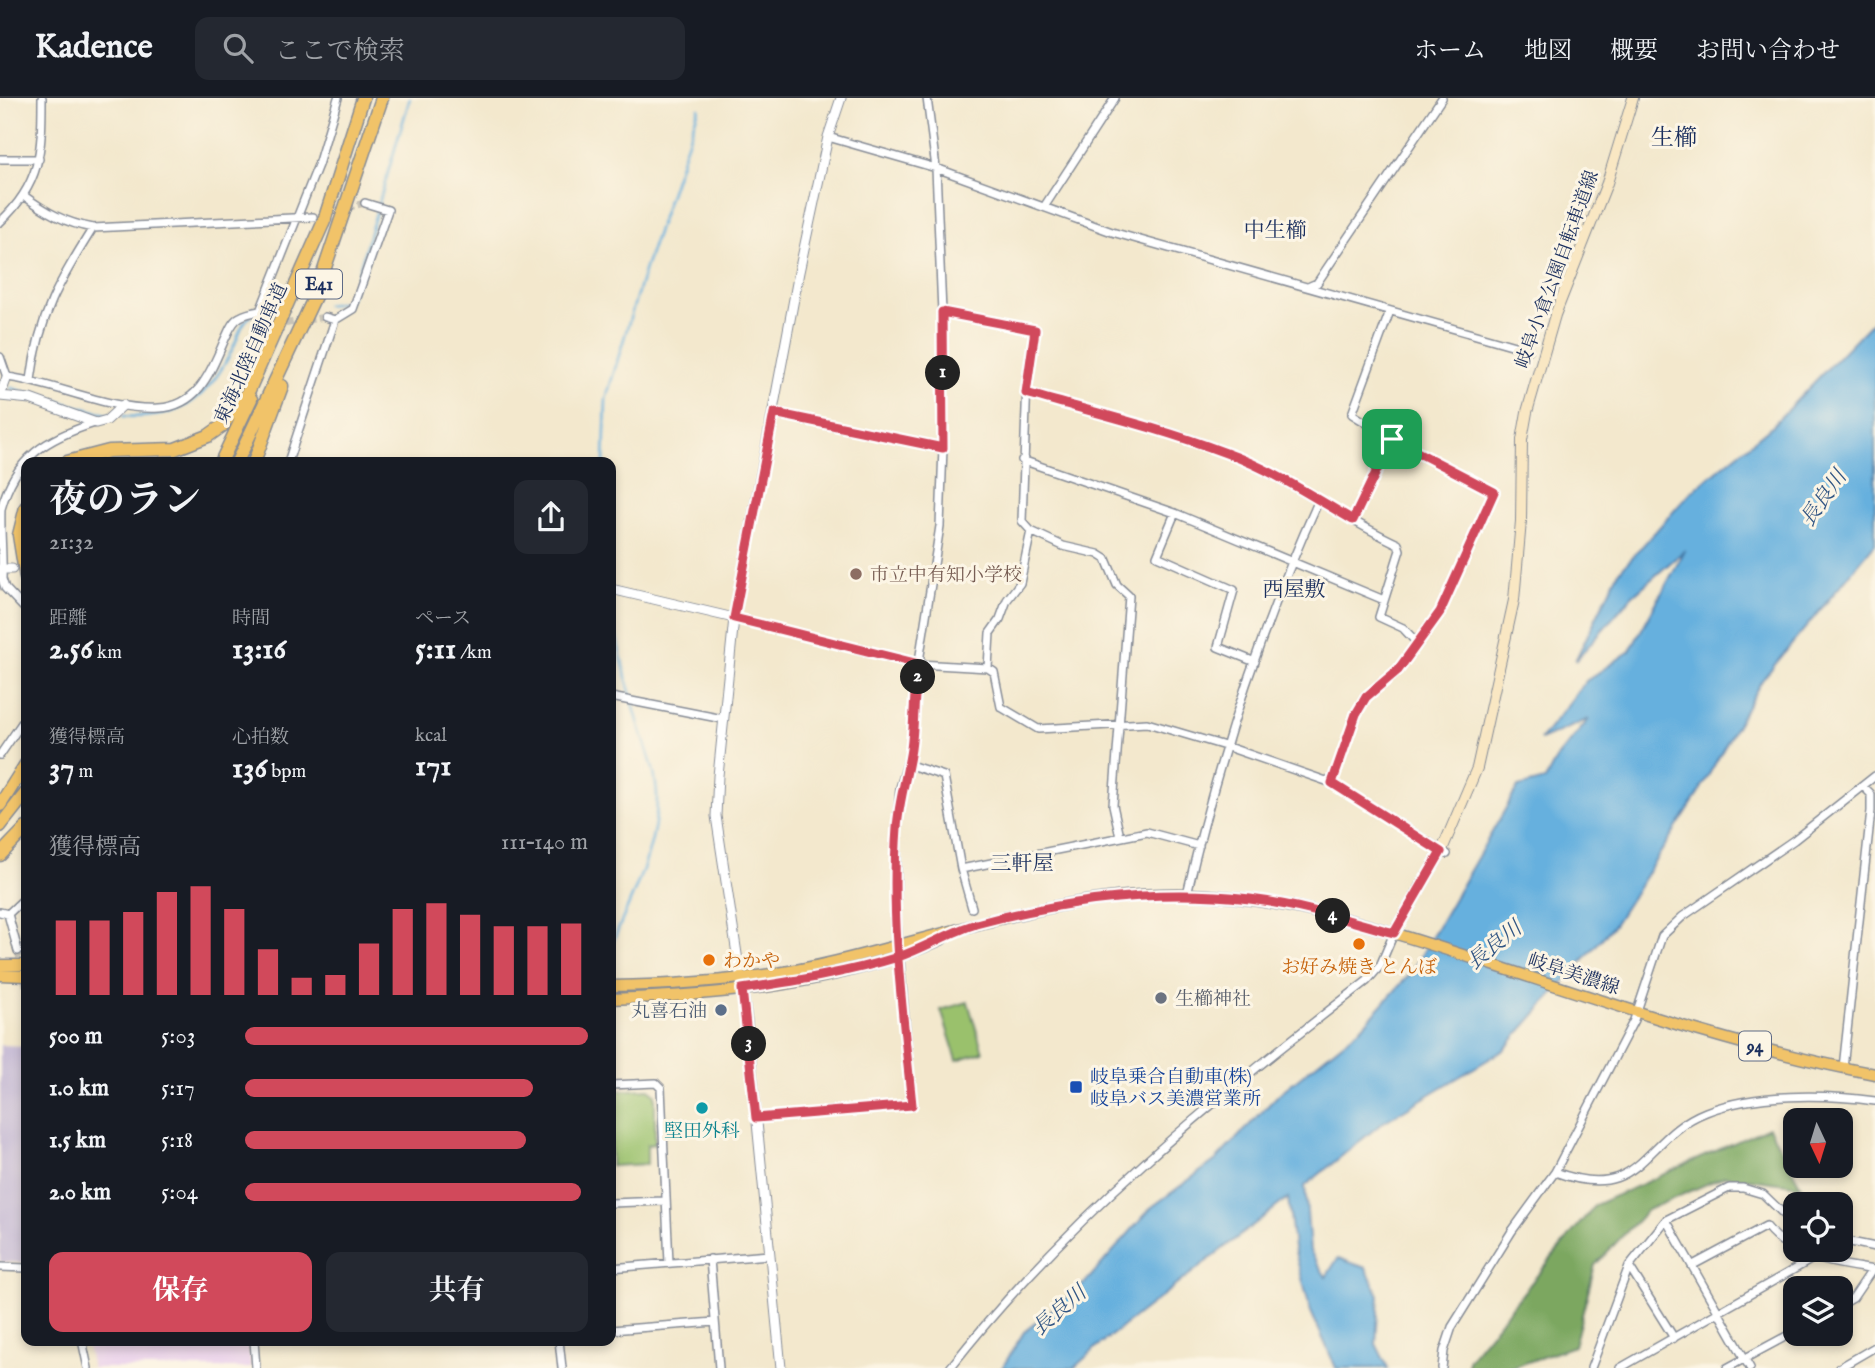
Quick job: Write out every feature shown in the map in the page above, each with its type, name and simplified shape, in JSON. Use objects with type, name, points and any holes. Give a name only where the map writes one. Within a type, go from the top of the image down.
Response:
[{"type":"highway","name":"東海北陸自動車道","points":[[223,457],[299,292],[319,218],[363,98]]},
{"type":"highway","name":"東海北陸自動車道","points":[[239,457],[316,294],[365,156],[382,98]]},
{"type":"highway","points":[[88,457],[109,452],[175,449],[208,436],[222,426],[249,390],[319,218]]},
{"type":"highway","points":[[256,457],[316,294]]},
{"type":"highway","points":[[21,527],[21,547]]},
{"type":"highway","points":[[0,805],[21,772]]},
{"type":"highway","points":[[0,805],[21,778]]},
{"type":"highway","points":[[0,827],[21,800]]},
{"type":"highway","points":[[0,855],[21,833]]},
{"type":"main road","name":"岐阜小倉公園自転車道線","points":[[1394,933],[1444,853],[1477,768],[1514,600],[1521,521],[1522,440],[1534,383],[1555,315],[1607,183],[1633,98]]},
{"type":"main road","name":"岐阜美濃線","points":[[616,999],[853,970],[973,925],[1044,908],[1119,897],[1187,894],[1251,900],[1324,913],[1414,939],[1620,1007],[1778,1053],[1875,1074]]},
{"type":"main road","points":[[0,965],[21,965]]},
{"type":"main road","points":[[0,975],[21,976]]},
{"type":"main road","name":"岐阜美濃線","points":[[616,986],[742,983]]},
{"type":"street","points":[[0,222],[23,195],[37,171],[42,98]]},
{"type":"street","points":[[265,327],[260,314],[318,165],[338,98]]},
{"type":"street","points":[[781,1368],[742,983],[716,816],[734,618],[799,272],[828,137],[841,98]]},
{"type":"street","points":[[756,1118],[912,1105],[898,951],[897,830],[940,526],[943,448],[942,312],[936,168],[927,98]]},
{"type":"street","points":[[1044,207],[1115,98]]},
{"type":"street","points":[[1310,286],[1317,283],[1442,98]]},
{"type":"street","points":[[828,137],[936,168],[1112,232],[1209,262],[1310,286],[1317,292],[1529,350]]},
{"type":"street","points":[[0,159],[39,159]]},
{"type":"street","points":[[23,195],[48,214],[71,224],[93,228],[319,218]]},
{"type":"street","points":[[290,457],[335,320],[353,309],[388,210],[368,204]]},
{"type":"street","points":[[31,380],[36,341],[54,291],[93,228]]},
{"type":"street","points":[[1332,783],[1356,714],[1366,697],[1398,670],[1440,612],[1494,492],[1392,439],[1352,414],[1390,311]]},
{"type":"street","points":[[942,312],[1035,330],[1026,393],[1022,521],[1031,531],[1063,546],[1098,554],[1106,559],[1118,585],[1129,596],[1122,665],[1122,722],[1113,804],[1120,837]]},
{"type":"street","points":[[6,377],[31,380],[123,405],[158,408],[181,404],[196,393],[211,371],[232,325],[239,317],[260,314]]},
{"type":"street","points":[[325,317],[335,320]]},
{"type":"street","points":[[0,357],[6,377],[0,396],[30,399],[96,423]]},
{"type":"street","points":[[1026,393],[1135,422],[1228,453],[1398,544],[1400,550],[1379,617],[1403,628],[1418,643]]},
{"type":"street","points":[[30,457],[38,448],[61,433],[107,420],[123,405]]},
{"type":"street","points":[[774,413],[943,448]]},
{"type":"street","points":[[1353,520],[1392,439]]},
{"type":"street","points":[[1022,460],[1175,513],[1292,559],[1384,600]]},
{"type":"street","points":[[21,468],[13,478],[1,509],[5,588],[21,605]]},
{"type":"street","points":[[1187,894],[1225,746],[1292,559],[1319,500]]},
{"type":"street","points":[[1175,513],[1157,556],[1234,590],[1218,647],[1255,662]]},
{"type":"street","points":[[988,668],[990,633],[1000,619],[1007,600],[1020,583],[1031,531]]},
{"type":"street","points":[[616,590],[919,664],[988,668],[994,672],[1001,707],[1038,729],[1122,722],[1156,724],[1332,783],[1444,853]]},
{"type":"street","points":[[616,698],[723,719]]},
{"type":"street","points":[[0,755],[21,724]]},
{"type":"street","points":[[907,764],[944,776],[961,869],[972,908]]},
{"type":"street","points":[[1442,1368],[1452,1327],[1512,1231],[1555,1172],[1637,1011],[1656,948],[1672,926],[1794,840],[1875,776]]},
{"type":"street","points":[[1843,1068],[1871,811],[1871,794],[1863,786]]},
{"type":"street","points":[[961,869],[1147,832],[1199,846]]},
{"type":"street","points":[[18,951],[4,913],[21,901]]},
{"type":"street","points":[[950,1368],[1035,1266],[1112,1192],[1214,1100],[1367,981],[1380,966],[1394,933]]},
{"type":"street","points":[[616,1085],[656,1083],[661,1088],[663,1200],[669,1263]]},
{"type":"street","points":[[1555,1172],[1583,1181],[1618,1178],[1633,1170],[1687,1123],[1706,1112],[1765,1097],[1875,1101]]},
{"type":"street","points":[[1591,1368],[1629,1266],[1666,1220],[1729,1188],[1743,1188],[1763,1194],[1783,1213]]},
{"type":"street","points":[[616,1203],[663,1200]]},
{"type":"street","points":[[1666,1220],[1750,1368]]},
{"type":"street","points":[[1693,1265],[1766,1226],[1783,1244]]},
{"type":"street","points":[[1853,1242],[1875,1247]]},
{"type":"street","points":[[616,1268],[769,1255]]},
{"type":"street","points":[[710,1259],[719,1368]]},
{"type":"street","points":[[1620,1368],[1807,1262]]},
{"type":"street","points":[[1834,1262],[1873,1270],[1853,1298]]},
{"type":"street","points":[[1629,1266],[1674,1338]]},
{"type":"street","points":[[0,1267],[21,1268]]},
{"type":"street","points":[[616,1330],[715,1322]]},
{"type":"street","points":[[1727,1368],[1783,1338]]},
{"type":"street","points":[[83,1346],[88,1368]]},
{"type":"street","points":[[254,1346],[256,1368]]},
{"type":"street","points":[[560,1346],[562,1368]]},
{"type":"street","points":[[1839,1368],[1875,1347]]},
{"type":"shaded area","points":[[0,1045],[21,1046],[21,1263],[0,1262]]},
{"type":"shaded area","points":[[87,1346],[249,1346],[251,1368],[92,1368]]},
{"type":"green space","points":[[968,1002],[983,1052],[957,1060],[941,1010]]},
{"type":"green space","points":[[649,1089],[655,1094],[655,1144],[647,1145],[647,1164],[616,1166],[616,1091]]},
{"type":"green space","points":[[1769,1127],[1783,1153],[1783,1178],[1797,1178],[1801,1186],[1725,1176],[1647,1210],[1595,1265],[1574,1346],[1511,1368],[1468,1368],[1468,1360],[1595,1205]]},
{"type":"water","name":"長良川","points":[[1875,319],[1875,544],[1762,680],[1698,794],[1614,925],[1504,1050],[1382,1123],[1305,1186],[1310,1251],[1326,1277],[1338,1258],[1366,1268],[1379,1295],[1376,1344],[1388,1368],[1336,1368],[1311,1312],[1294,1248],[1288,1198],[1099,1345],[1074,1368],[1002,1368],[1024,1332],[1085,1283],[1152,1207],[1216,1160],[1280,1093],[1362,1027],[1411,973],[1518,787],[1545,780],[1556,759],[1589,719],[1540,740],[1586,681],[1630,651],[1685,550],[1632,596],[1575,661],[1618,573],[1690,493],[1773,425]]},
{"type":"waterway","points":[[326,305],[346,302],[351,297],[410,98]]},
{"type":"waterway","points":[[604,457],[606,399],[645,268],[699,108]]},
{"type":"waterway","points":[[261,313],[277,311]]},
{"type":"waterway","points":[[123,416],[161,415],[177,410],[203,393],[224,365],[242,326],[251,316]]},
{"type":"waterway","points":[[11,388],[109,415]]},
{"type":"waterway","points":[[616,635],[633,705],[652,766],[657,795],[648,854],[616,935]]},
{"type":"tunnel","points":[[327,213],[365,203]]},
{"type":"tunnel","points":[[265,327],[325,317]]},
{"type":"tunnel","points":[[18,951],[21,964]]},
{"type":"place","name":"市立中有知小学校","points":[[856,574]]},
{"type":"place","name":"お好み焼き とんぼ","points":[[1359,944]]},
{"type":"place","name":"わかや","points":[[709,960]]},
{"type":"place","name":"生櫛神社","points":[[1161,998]]},
{"type":"place","name":"丸喜石油","points":[[721,1010]]},
{"type":"place","name":"岐阜乗合自動車(株) 岐阜バス美濃営業所","points":[[1076,1087]]},
{"type":"place","name":"堅田外科","points":[[702,1108]]},
{"type":"district","name":"生櫛","points":[[1674,137]]},
{"type":"district","name":"中生櫛","points":[[1275,230]]},
{"type":"district","name":"西屋敷","points":[[1294,589]]},
{"type":"district","name":"三軒屋","points":[[1022,863]]},
{"type":"route","points":[[1392,439],[1353,520],[1284,480],[1228,453],[1135,422],[1026,393],[1035,330],[1000,321],[942,312],[943,448],[774,413],[734,618],[919,664],[911,751],[901,788],[895,912],[899,956],[902,997],[912,1105],[756,1118],[742,989],[853,970],[899,956],[922,948],[973,925],[1044,908],[1119,897],[1187,894],[1251,900],[1324,913],[1394,933],[1441,852],[1332,783],[1356,714],[1366,697],[1398,670],[1440,612],[1494,492],[1392,439]]}]
